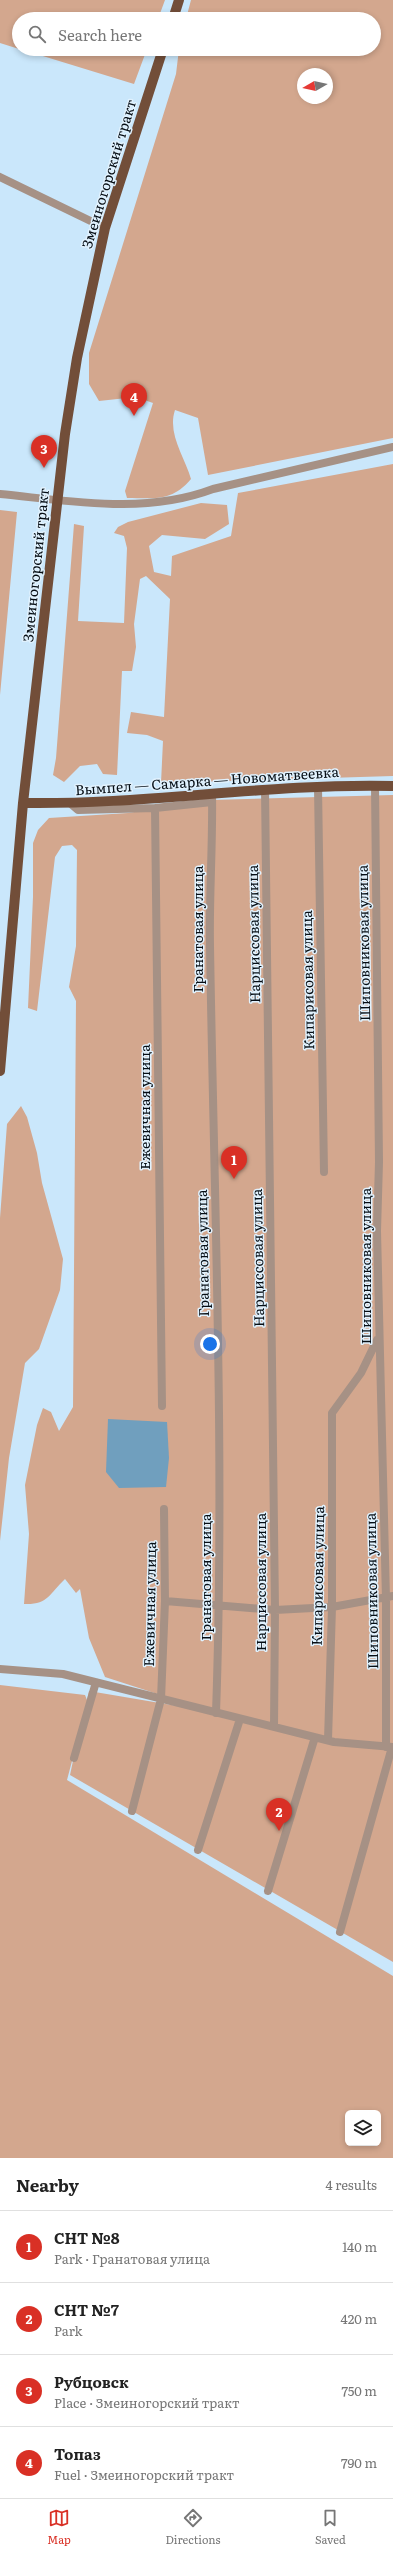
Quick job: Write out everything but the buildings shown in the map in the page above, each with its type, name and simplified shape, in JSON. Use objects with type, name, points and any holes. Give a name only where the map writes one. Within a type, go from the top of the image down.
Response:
[{"type":"main road","points":[[175,12],[179,0]]},
{"type":"main road","name":"Змеиногорский тракт","points":[[0,1071],[23,803],[57,501],[77,358],[105,228],[161,56]]},
{"type":"main road","name":"Вымпел — Самарка — Новоматвеевка","points":[[23,803],[71,804],[212,797],[264,789],[393,786]]},
{"type":"street","points":[[0,177],[105,228]]},
{"type":"street","points":[[0,494],[57,501],[134,505],[178,499],[393,446]]},
{"type":"street","name":"Шиповниковая улица","points":[[340,1932],[390,1747],[390,1597],[378,1338],[377,1230],[379,1162],[375,786]]},
{"type":"street","name":"Кипарисовая улица","points":[[318,787],[324,1172]]},
{"type":"street","name":"Нарциссовая улица","points":[[264,789],[275,1610],[274,1727]]},
{"type":"street","points":[[71,804],[78,810],[155,808],[212,797]]},
{"type":"street","name":"Гранатовая улица","points":[[212,797],[210,943],[214,1115],[220,1605],[216,1713]]},
{"type":"street","name":"Ежевичная улица","points":[[155,808],[162,1406]]},
{"type":"street","name":"Кипарисовая улица","points":[[328,1740],[332,1607],[332,1413],[361,1373],[378,1338]]},
{"type":"street","name":"Ежевичная улица","points":[[132,1811],[161,1699],[165,1601],[164,1509]]},
{"type":"street","points":[[165,1601],[275,1610],[332,1607],[390,1597]]},
{"type":"street","points":[[0,1669],[63,1674],[328,1740],[390,1747]]},
{"type":"street","points":[[74,1758],[96,1682]]},
{"type":"street","points":[[198,1850],[240,1719]]},
{"type":"street","points":[[268,1891],[315,1737]]},
{"type":"shaded area","points":[[0,0],[165,0],[161,12],[12,12],[12,47],[0,43]]},
{"type":"shaded area","points":[[191,0],[393,0],[393,438],[208,475],[198,418],[175,410],[173,428],[175,437],[191,479],[177,492],[170,495],[154,498],[127,498],[125,491],[153,403],[136,397],[99,401],[89,384],[89,353],[176,74],[178,56],[381,56],[381,12],[188,12]]},
{"type":"shaded area","points":[[43,56],[144,56],[134,84]]},
{"type":"shaded area","points":[[393,464],[393,776],[161,783],[163,741],[147,735],[127,733],[131,712],[164,717],[170,599],[146,576],[140,579],[134,624],[136,647],[132,671],[122,671],[117,775],[103,774],[97,764],[80,766],[64,782],[53,775],[56,758],[74,524],[84,526],[78,621],[124,623],[127,548],[124,536],[114,533],[118,527],[128,522],[201,503],[227,505],[229,524],[205,539],[162,535],[149,546],[154,572],[171,576],[172,556],[231,536],[238,493]]},
{"type":"shaded area","points":[[0,510],[17,512],[0,695]]},
{"type":"shaded area","points":[[393,795],[393,1962],[70,1775],[77,1742],[67,1780],[393,1976],[393,2158],[0,2158],[0,1685],[85,1695],[87,1700],[89,1691],[213,1712],[105,1677],[89,1638],[80,1589],[76,1593],[65,1579],[48,1598],[38,1603],[24,1604],[29,1534],[25,1485],[37,1425],[43,1408],[51,1412],[59,1431],[73,1407],[76,1001],[69,987],[76,946],[77,850],[72,845],[62,846],[55,857],[37,1011],[28,1008],[33,897],[33,843],[38,830],[49,818],[128,813],[211,800]]},
{"type":"shaded area","points":[[21,1106],[27,1117],[37,1153],[42,1183],[63,1259],[60,1290],[39,1349],[25,1363],[9,1458],[0,1541],[0,1218],[7,1124]]},
{"type":"water","points":[[108,1419],[167,1422],[169,1458],[166,1487],[119,1488],[106,1472]]},
{"type":"place","name":"Топаз","points":[[134,416]]},
{"type":"place","name":"Рубцовск","points":[[44,468]]},
{"type":"place","name":"СНТ №8","points":[[234,1179]]},
{"type":"place","name":"СНТ №7","points":[[279,1831]]}]
